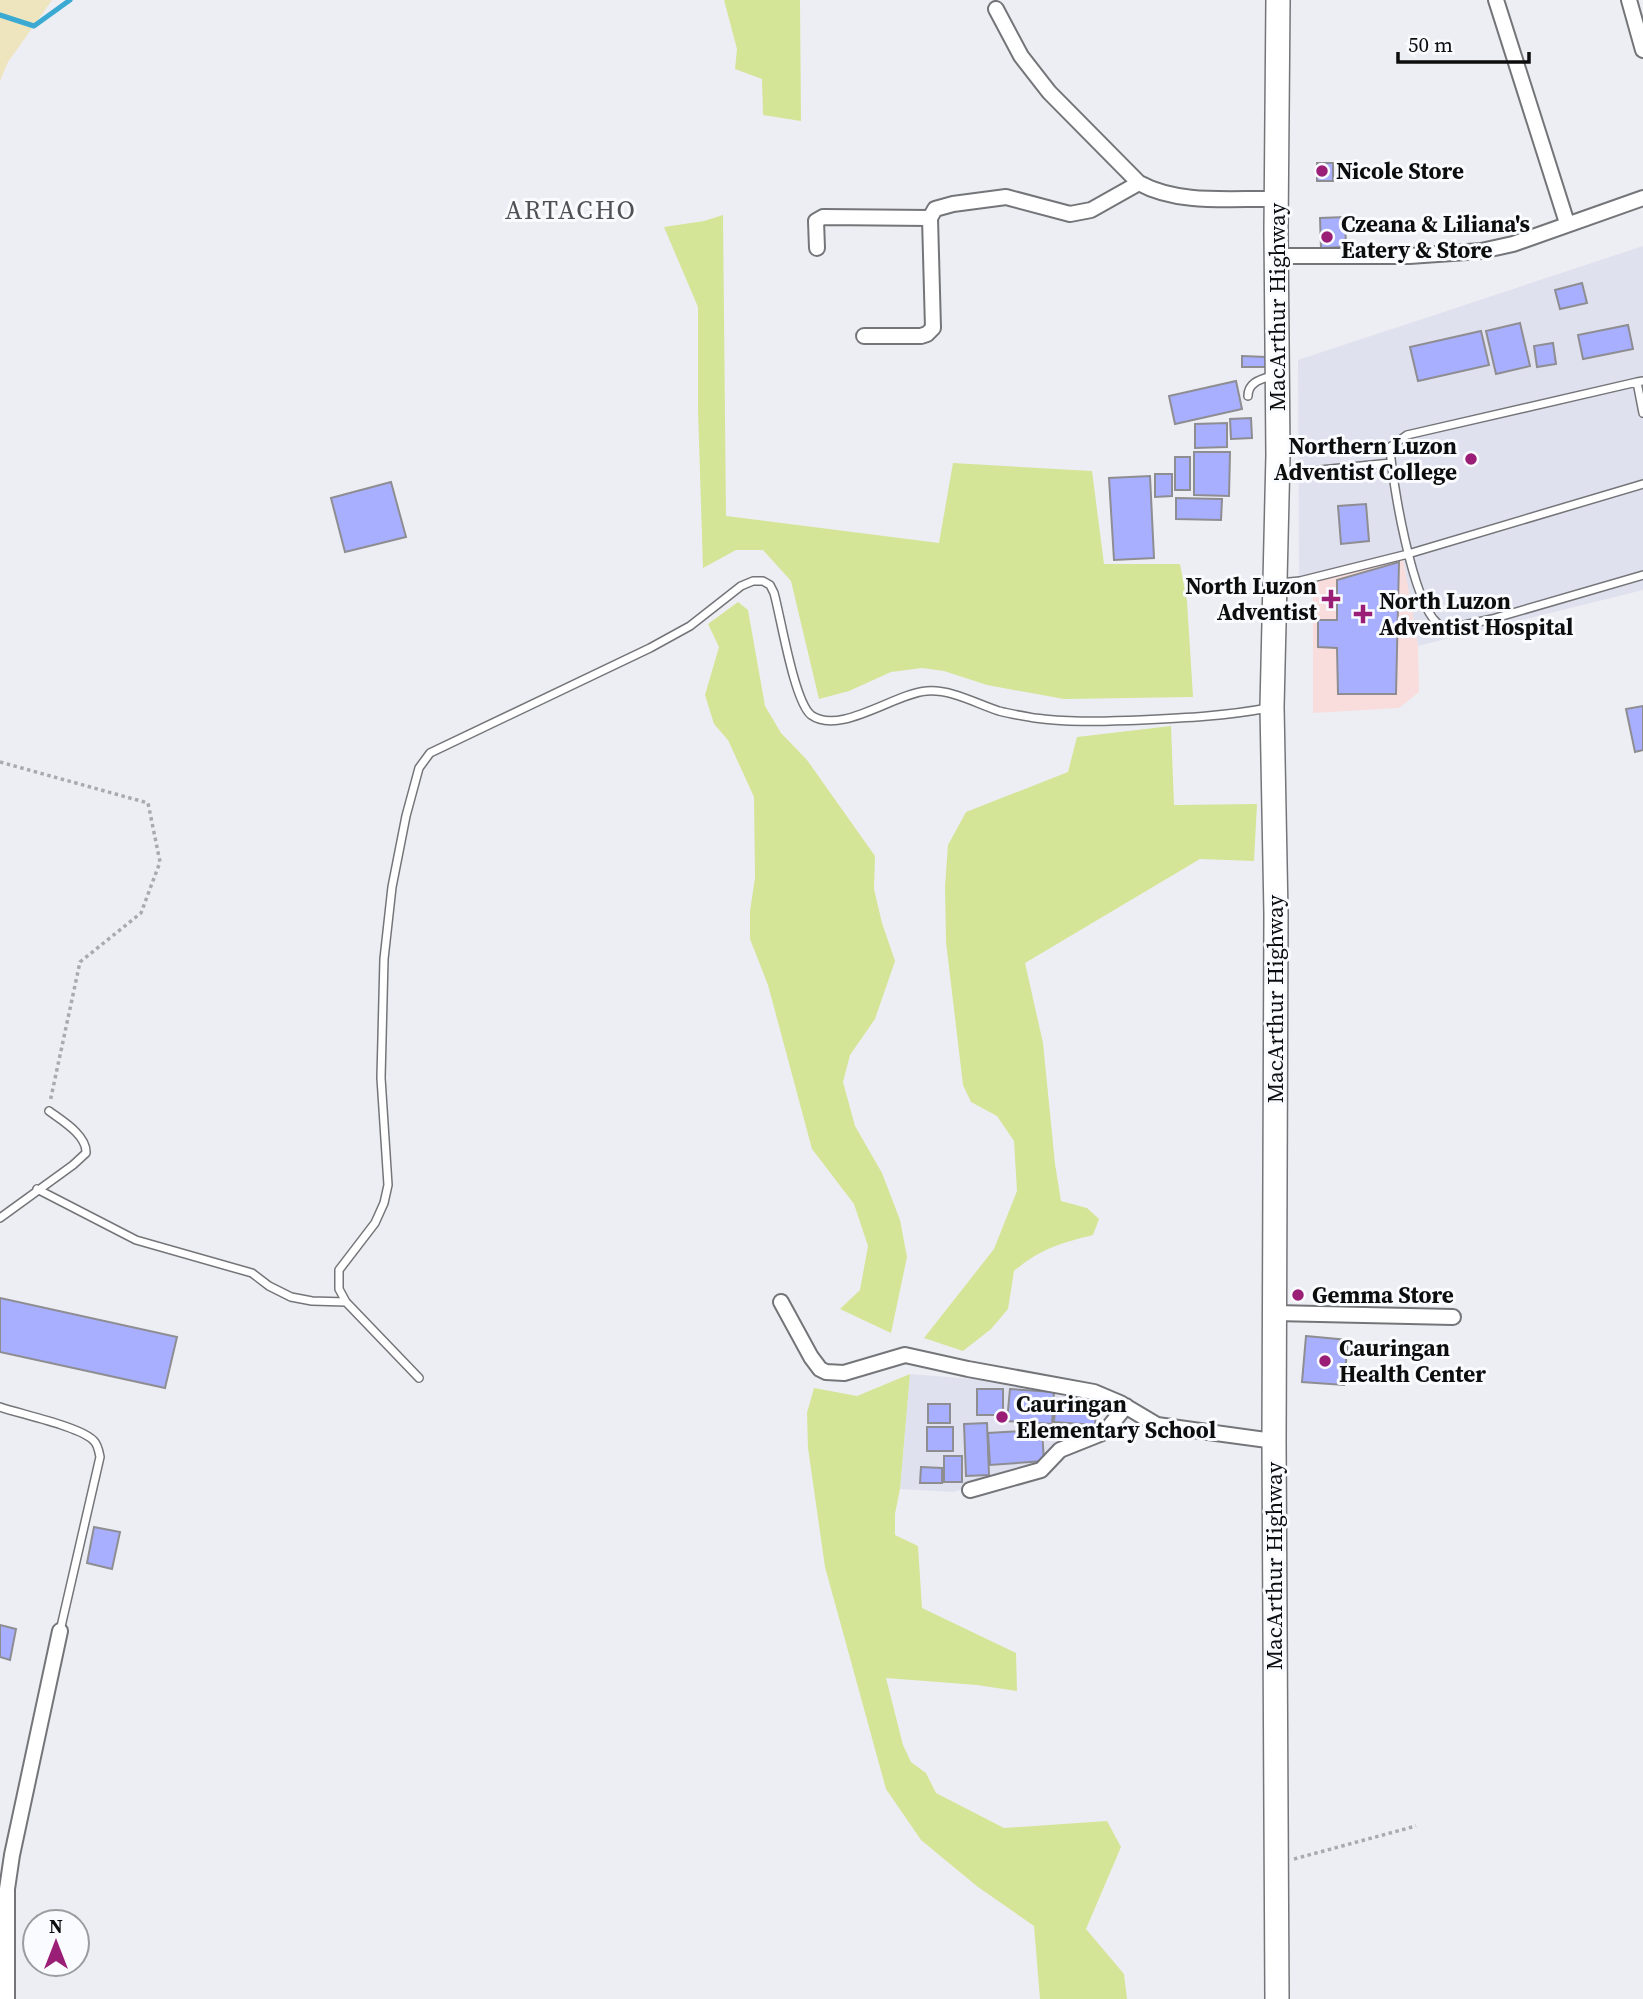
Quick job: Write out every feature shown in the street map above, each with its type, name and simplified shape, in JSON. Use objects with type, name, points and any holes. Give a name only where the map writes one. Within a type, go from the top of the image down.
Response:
[{"type":"highway","name":"MacArthur Highway","points":[[1277,1999],[1274,1441],[1276,914],[1272,707],[1278,374],[1278,0]]},
{"type":"street","points":[[1496,0],[1567,223]]},
{"type":"street","points":[[1629,0],[1643,50]]},
{"type":"street","points":[[996,9],[1021,56],[1049,92],[1139,183],[1152,190],[1172,195],[1276,199]]},
{"type":"street","points":[[864,336],[921,336],[933,328],[930,218],[935,209],[1006,197],[1070,214],[1091,210],[1139,183]]},
{"type":"street","points":[[1276,256],[1409,256],[1481,251],[1513,244],[1643,198]]},
{"type":"street","points":[[817,248],[817,221],[823,217],[930,218]]},
{"type":"street","points":[[781,1302],[811,1357],[826,1372],[844,1373],[905,1355],[1094,1392],[1126,1406],[1157,1426],[1274,1441]]},
{"type":"street","points":[[1275,1313],[1452,1317]]},
{"type":"street","points":[[970,1490],[1041,1470],[1060,1450],[1105,1432],[1126,1406]]},
{"type":"street","points":[[7,1999],[6,1914],[12,1855],[60,1631]]},
{"type":"lane","points":[[1248,396],[1252,383],[1278,374]]},
{"type":"lane","points":[[1643,412],[1640,382],[1407,435],[1390,447],[1408,554],[1423,599],[1436,623],[1446,629],[1492,619],[1643,575]]},
{"type":"lane","points":[[1277,474],[1391,463]]},
{"type":"lane","points":[[1275,584],[1300,581],[1408,554],[1643,484]]},
{"type":"lane","points":[[419,1378],[346,1303],[339,1289],[339,1270],[375,1223],[388,1185],[381,1078],[384,959],[396,864],[406,816],[419,768],[430,753],[650,648],[690,626],[730,593],[753,581],[763,581],[770,585],[802,699],[810,714],[824,720],[835,721],[860,715],[902,696],[927,691],[947,694],[1002,712],[1070,721],[1179,718],[1240,713],[1272,707]]},
{"type":"lane","points":[[0,1217],[80,1159],[87,1148],[73,1131],[48,1111]]},
{"type":"lane","points":[[37,1189],[136,1240],[252,1273],[269,1286],[291,1297],[346,1303]]},
{"type":"lane","points":[[0,1408],[56,1423],[96,1442],[100,1457],[60,1631]]},
{"type":"path","points":[[0,762],[148,803],[160,862],[141,913],[80,962],[48,1111]]},
{"type":"path","points":[[1276,1864],[1416,1826]]},
{"type":"shaded area","name":"Northern Luzon Adventist College","points":[[1643,246],[1643,590],[1418,646],[1403,558],[1299,585],[1298,360]]},
{"type":"shaded area","name":"North Luzon Adventist Hospital","points":[[1403,558],[1418,646],[1419,692],[1399,708],[1313,713],[1313,582]]},
{"type":"shaded area","name":"Cauringan Elementary School","points":[[910,1374],[1021,1383],[1097,1402],[1098,1433],[1040,1467],[953,1492],[900,1489]]},
{"type":"green space","points":[[724,0],[800,0],[801,121],[763,115],[762,79],[735,69],[737,49]]},
{"type":"green space","points":[[723,215],[726,516],[939,543],[953,463],[1092,471],[1104,564],[1180,564],[1187,601],[1193,697],[1064,699],[987,685],[944,671],[922,668],[891,672],[849,691],[819,699],[791,581],[763,550],[736,550],[703,568],[698,307],[664,227]]},
{"type":"green space","points":[[738,602],[748,610],[765,706],[781,733],[807,760],[875,856],[874,889],[895,961],[875,1019],[850,1055],[843,1082],[855,1126],[882,1173],[900,1220],[907,1257],[891,1333],[840,1309],[860,1290],[868,1246],[854,1204],[812,1149],[768,985],[750,939],[750,911],[755,878],[754,797],[728,740],[714,724],[705,695],[719,647],[708,624]]},
{"type":"green space","points":[[1171,726],[1174,805],[1257,804],[1254,861],[1200,859],[1025,963],[1043,1043],[1061,1201],[1087,1208],[1099,1219],[1093,1235],[1051,1248],[1014,1271],[1008,1309],[991,1329],[963,1351],[924,1338],[994,1249],[1017,1191],[1014,1141],[997,1116],[971,1102],[963,1085],[946,942],[945,887],[948,845],[966,812],[1068,772],[1077,737]]},
{"type":"green space","points":[[910,1374],[895,1535],[918,1546],[922,1608],[1016,1653],[1017,1691],[886,1678],[903,1745],[911,1762],[926,1773],[936,1793],[1004,1828],[1107,1821],[1121,1847],[1086,1929],[1124,1974],[1127,1999],[1040,1999],[1034,1926],[978,1887],[921,1840],[886,1789],[825,1567],[808,1448],[807,1413],[814,1388],[857,1396]]},
{"type":"sand","points":[[0,0],[52,0],[8,62],[0,81]]},
{"type":"building","points":[[1317,163],[1333,163],[1333,181],[1317,181]]},
{"type":"building","points":[[1345,217],[1346,247],[1321,248],[1320,218]]},
{"type":"building","points":[[1582,283],[1587,303],[1560,309],[1555,290]]},
{"type":"building","points":[[1520,323],[1530,366],[1496,374],[1486,331]]},
{"type":"building","points":[[1628,325],[1633,349],[1583,359],[1578,335]]},
{"type":"building","points":[[1481,331],[1489,365],[1418,381],[1410,347]]},
{"type":"building","points":[[1553,343],[1556,364],[1537,367],[1534,346]]},
{"type":"building","points":[[1242,356],[1266,357],[1266,367],[1242,367]]},
{"type":"building","points":[[1236,381],[1242,409],[1175,424],[1169,396]]},
{"type":"building","points":[[1251,418],[1252,438],[1231,439],[1230,419]]},
{"type":"building","points":[[1227,423],[1227,447],[1195,448],[1195,424]]},
{"type":"building","points":[[1194,452],[1230,452],[1229,496],[1194,495]]},
{"type":"building","points":[[1175,457],[1190,457],[1190,490],[1175,490]]},
{"type":"building","points":[[1155,474],[1172,474],[1172,496],[1155,497]]},
{"type":"building","points":[[1150,476],[1154,558],[1114,560],[1109,478]]},
{"type":"building","points":[[391,482],[406,537],[345,552],[331,498]]},
{"type":"building","points":[[1176,498],[1222,499],[1221,520],[1176,519]]},
{"type":"building","points":[[1366,504],[1369,541],[1341,544],[1338,506]]},
{"type":"building","points":[[1399,562],[1396,694],[1338,694],[1337,648],[1318,647],[1318,620],[1337,620],[1337,580]]},
{"type":"building","points":[[1643,706],[1643,750],[1635,752],[1626,709]]},
{"type":"building","points":[[0,1298],[177,1337],[165,1388],[0,1352]]},
{"type":"building","name":"Cauringan Health Center","points":[[1306,1336],[1348,1340],[1344,1385],[1302,1382]]},
{"type":"building","points":[[977,1389],[1003,1389],[1003,1415],[977,1415]]},
{"type":"building","points":[[1010,1389],[1054,1392],[1052,1424],[1007,1421]]},
{"type":"building","points":[[1056,1399],[1097,1402],[1095,1425],[1054,1422]]},
{"type":"building","points":[[928,1404],[950,1404],[950,1423],[928,1423]]},
{"type":"building","points":[[987,1423],[989,1475],[966,1476],[964,1424]]},
{"type":"building","points":[[927,1427],[953,1427],[953,1451],[927,1451]]},
{"type":"building","points":[[1042,1430],[1044,1461],[990,1465],[988,1433]]},
{"type":"building","points":[[944,1456],[962,1456],[962,1482],[944,1482]]},
{"type":"building","points":[[921,1467],[942,1468],[942,1483],[920,1483]]},
{"type":"building","points":[[94,1527],[120,1532],[112,1569],[87,1563]]},
{"type":"building","points":[[0,1625],[16,1629],[10,1660],[0,1657]]},
{"type":"waterway","points":[[0,15],[34,26],[70,0]]},
{"type":"place","name":"Nicole Store","points":[[1322,171]]},
{"type":"place","name":"Czeana & Liliana's Eatery & Store","points":[[1327,237]]},
{"type":"place","name":"Northern Luzon Adventist College","points":[[1471,459]]},
{"type":"place","name":"North Luzon Adventist","points":[[1331,599]]},
{"type":"place","name":"North Luzon Adventist Hospital","points":[[1363,614]]},
{"type":"place","name":"Gemma Store","points":[[1298,1295]]},
{"type":"place","name":"Cauringan Health Center","points":[[1325,1361]]},
{"type":"place","name":"Cauringan Elementary School","points":[[1002,1417]]},
{"type":"district","name":"ARTACHO","points":[[571,210]]}]
